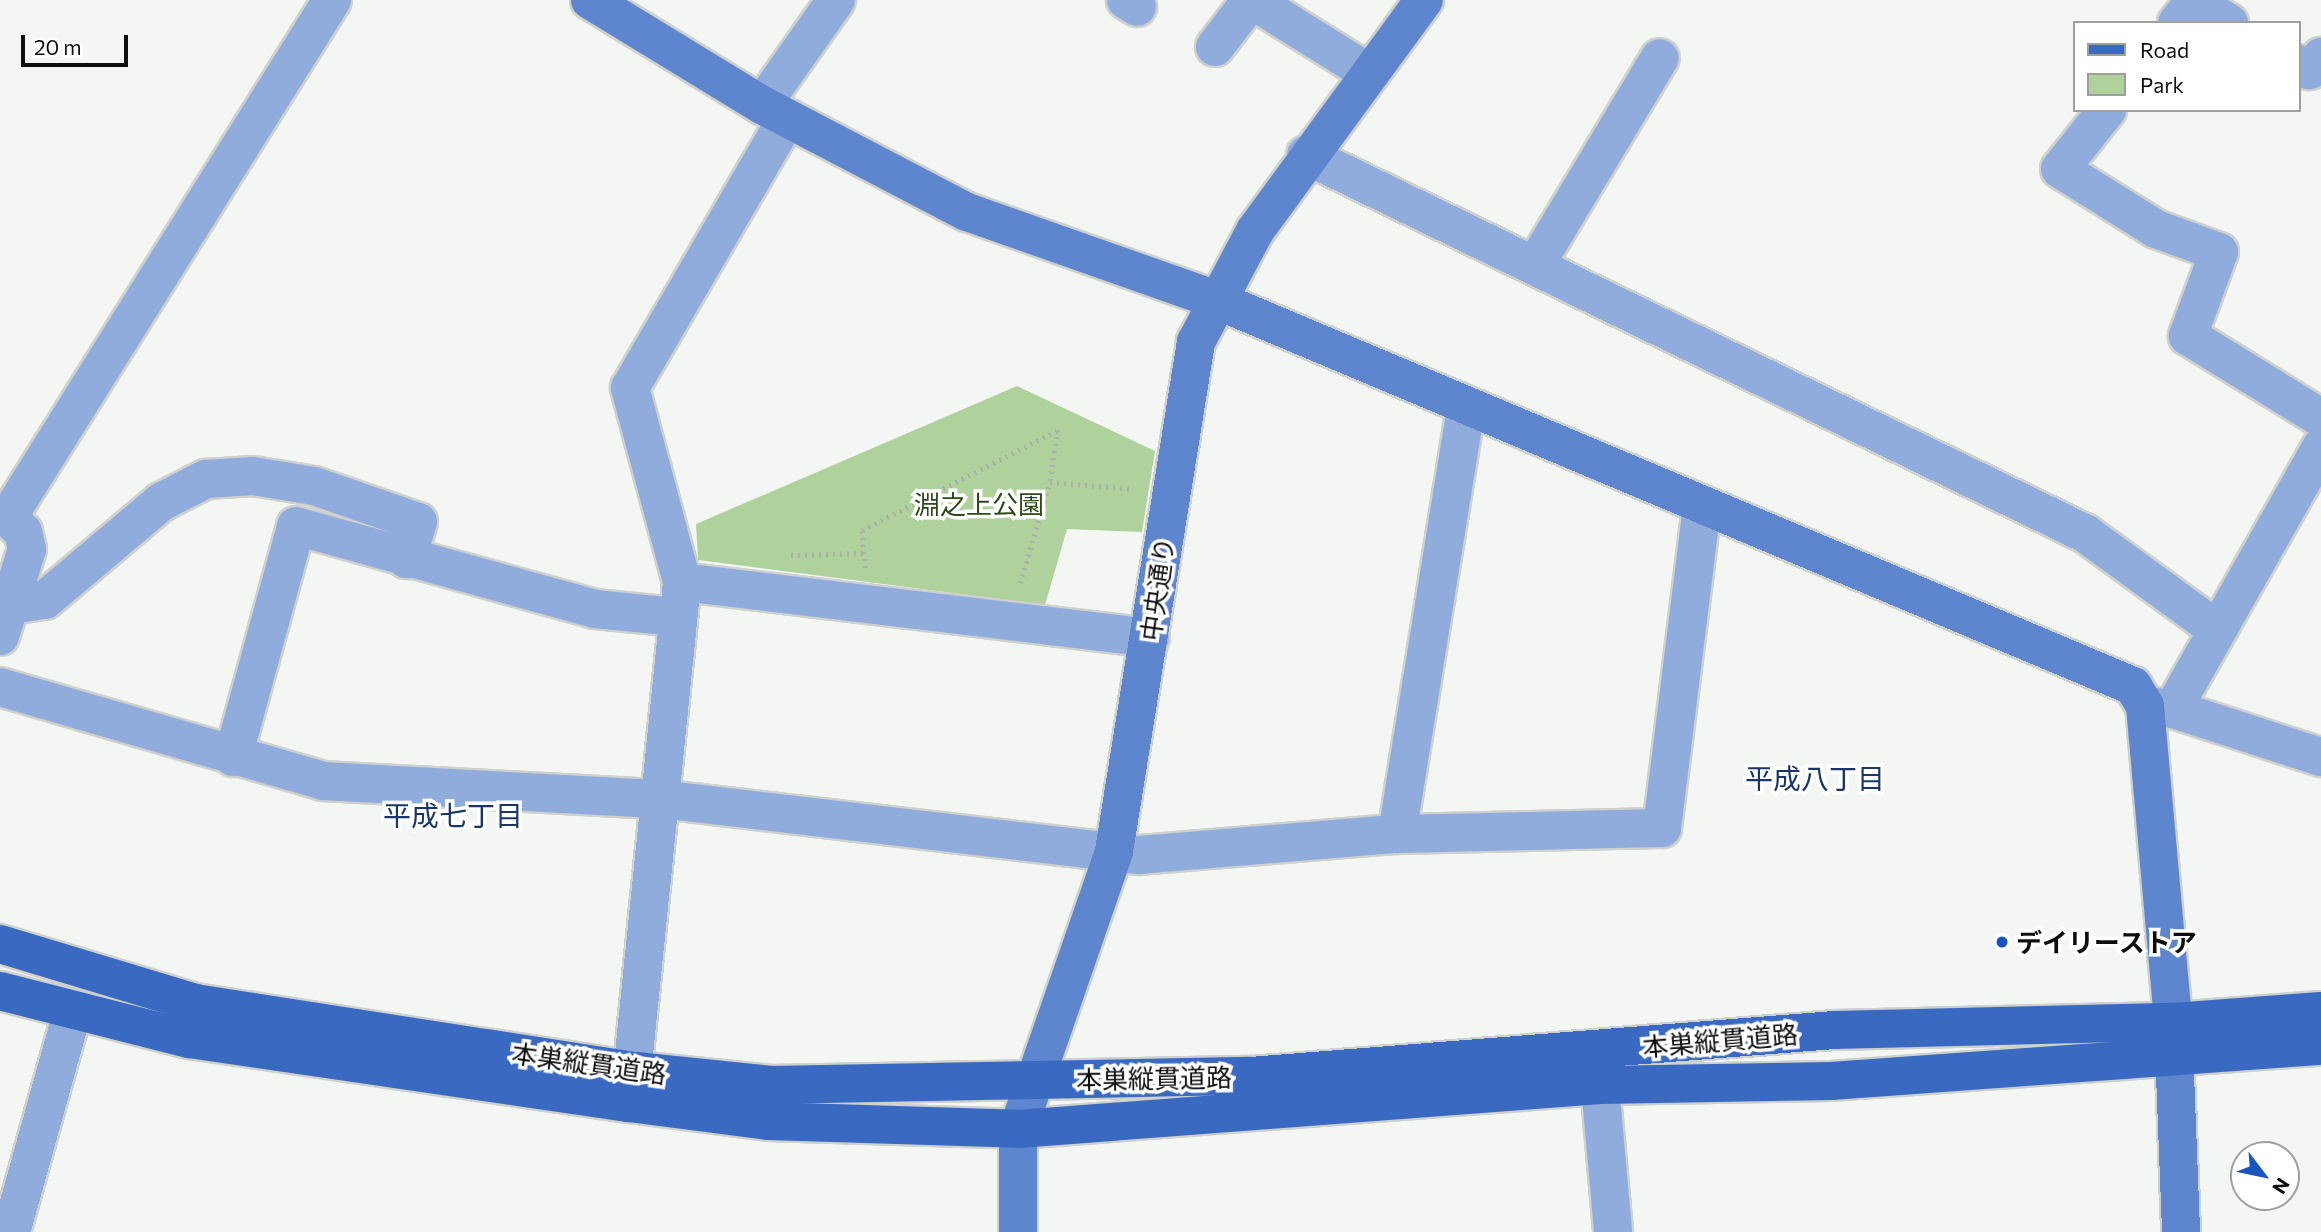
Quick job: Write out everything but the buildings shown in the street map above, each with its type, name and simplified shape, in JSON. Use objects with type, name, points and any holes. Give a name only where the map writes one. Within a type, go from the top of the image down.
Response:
[{"type":"main road","name":"本巣縦貫道路","points":[[0,944],[195,1003],[632,1087],[768,1121],[1018,1129],[1600,1085],[1831,1081],[2174,1040],[2321,1012]]},
{"type":"main road","name":"本巣縦貫道路","points":[[0,991],[189,1039],[632,1087],[1250,1076],[1833,1031],[2321,1046]]},
{"type":"street","points":[[6,620],[27,549],[23,532],[4,515],[332,0]]},
{"type":"street","points":[[590,0],[775,112],[967,212],[1214,299],[1466,409],[2117,676],[2133,685],[2159,708],[2321,757]]},
{"type":"street","points":[[632,1087],[679,600],[630,388],[836,0]]},
{"type":"street","points":[[1215,47],[1252,0],[1370,73]]},
{"type":"street","name":"中央通り","points":[[1018,1232],[1018,1129],[1114,851],[1196,342],[1214,299],[1306,155],[1424,0]]},
{"type":"street","points":[[2179,21],[2193,2],[2226,21]]},
{"type":"street","points":[[2300,65],[2309,70],[2321,57]]},
{"type":"street","points":[[1536,264],[1660,58]]},
{"type":"street","points":[[2105,112],[2060,169],[2157,229],[2219,252],[2188,336],[2321,418]]},
{"type":"street","points":[[1306,155],[1536,264],[2086,534],[2215,628]]},
{"type":"street","points":[[1397,834],[1466,409]]},
{"type":"street","points":[[2181,1232],[2159,708],[2215,628],[2321,447]]},
{"type":"street","points":[[6,620],[45,600],[161,502],[206,479],[253,476],[314,486],[418,522],[407,559]]},
{"type":"street","points":[[0,687],[233,757],[323,781],[660,799],[1139,855],[1397,834],[1662,828],[1703,507]]},
{"type":"street","points":[[233,757],[296,526],[407,559],[595,609],[869,581],[1150,638]]},
{"type":"street","points":[[11,1232],[73,1010]]},
{"type":"street","points":[[1600,1085],[1613,1232]]},
{"type":"path","points":[[869,581],[862,530],[1058,430],[1050,482],[1022,583],[1009,582]]},
{"type":"path","points":[[1050,482],[1171,492]]},
{"type":"path","points":[[785,555],[864,552]]},
{"type":"green space","name":"淵之上公園","points":[[1017,386],[1155,451],[1142,532],[1067,529],[1045,605],[698,560],[696,524]]},
{"type":"place","name":"デイリーストア","points":[[2002,942]]},
{"type":"district","name":"平成八丁目","points":[[1815,778]]},
{"type":"district","name":"平成七丁目","points":[[453,815]]}]
